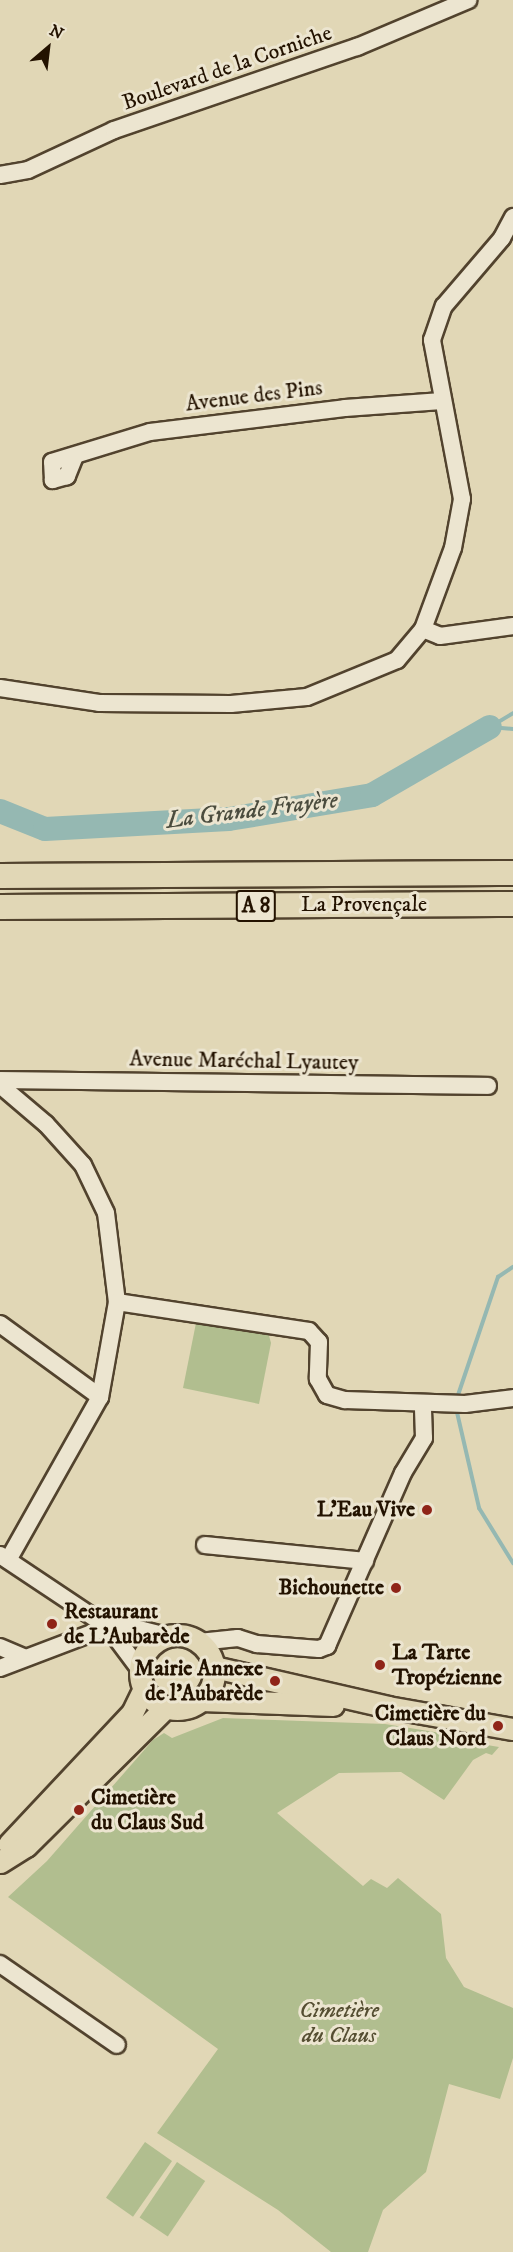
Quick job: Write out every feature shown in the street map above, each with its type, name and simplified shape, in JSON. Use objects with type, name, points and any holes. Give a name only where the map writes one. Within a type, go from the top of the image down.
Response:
[{"type":"highway","name":"La Provençale","points":[[0,876],[513,873]]},
{"type":"highway","name":"La Provençale","points":[[0,907],[513,904]]},
{"type":"main road","points":[[0,1853],[132,1713],[142,1679],[147,1649],[166,1636],[183,1635],[199,1642],[214,1667],[213,1679],[201,1700]]},
{"type":"main road","points":[[214,1667],[388,1707],[513,1729]]},
{"type":"main road","points":[[142,1679],[166,1707],[178,1709],[201,1700],[388,1707]]},
{"type":"main road","points":[[0,1862],[26,1846],[166,1707]]},
{"type":"street","name":"Boulevard de la Corniche","points":[[0,175],[28,170],[114,130],[357,47],[468,0]]},
{"type":"street","points":[[0,688],[99,704],[231,704],[307,696],[397,660],[423,629],[453,548],[462,499],[456,452],[442,401],[432,340],[444,306],[502,238],[513,217]]},
{"type":"street","name":"Avenue des Pins","points":[[75,456],[150,432],[345,408],[442,401]]},
{"type":"street","points":[[423,629],[440,636],[513,626]]},
{"type":"street","name":"Avenue Maréchal Lyautey","points":[[0,1080],[488,1086]]},
{"type":"street","points":[[0,1085],[46,1124],[83,1165],[106,1213],[117,1302],[100,1397],[4,1558],[108,1627],[142,1679]]},
{"type":"street","points":[[117,1302],[309,1331],[319,1342],[318,1379],[327,1395],[345,1401],[465,1404],[513,1398]]},
{"type":"street","points":[[0,1324],[100,1397]]},
{"type":"street","points":[[199,1642],[238,1638],[257,1644],[319,1649],[327,1646],[404,1473],[424,1438],[423,1404]]},
{"type":"street","points":[[205,1545],[365,1561]]},
{"type":"street","points":[[0,1668],[23,1657],[69,1644],[108,1627],[131,1627],[166,1636]]},
{"type":"street","points":[[0,1647],[23,1657]]},
{"type":"street","points":[[0,1964],[117,2045]]},
{"type":"green space","points":[[197,1318],[268,1332],[271,1343],[259,1404],[183,1388]]},
{"type":"green space","name":"Cimetière du Claus","points":[[223,1718],[385,1724],[484,1740],[487,1745],[499,1747],[492,1755],[486,1753],[473,1760],[444,1800],[401,1772],[339,1773],[277,1813],[363,1886],[371,1879],[387,1888],[398,1878],[441,1914],[446,1958],[464,1987],[513,2008],[513,2058],[500,2099],[449,2084],[426,2172],[383,2210],[368,2252],[331,2252],[278,2210],[157,2133],[218,2049],[8,1897],[47,1861],[153,1740],[164,1733],[172,1738]]},
{"type":"green space","points":[[145,2142],[172,2161],[133,2217],[106,2198]]},
{"type":"green space","points":[[177,2162],[205,2181],[168,2237],[140,2218]]},
{"type":"waterway","points":[[490,727],[513,713]]},
{"type":"waterway","points":[[490,727],[513,729]]},
{"type":"waterway","name":"La Grande Frayère","points":[[0,811],[45,829],[229,819],[372,795],[490,727]]},
{"type":"waterway","points":[[456,1401],[498,1277],[513,1267]]},
{"type":"waterway","points":[[456,1408],[479,1508],[513,1563]]},
{"type":"place","name":"L'Eau Vive","points":[[427,1510]]},
{"type":"place","name":"Bichounette","points":[[396,1588]]},
{"type":"place","name":"Restaurant de L'Aubarède","points":[[52,1624]]},
{"type":"place","name":"La Tarte Tropézienne","points":[[380,1665]]},
{"type":"place","name":"Mairie Annexe de l'Aubarède","points":[[275,1681]]},
{"type":"place","name":"Cimetière du Claus Nord","points":[[498,1726]]},
{"type":"place","name":"Cimetière du Claus Sud","points":[[79,1810]]}]
